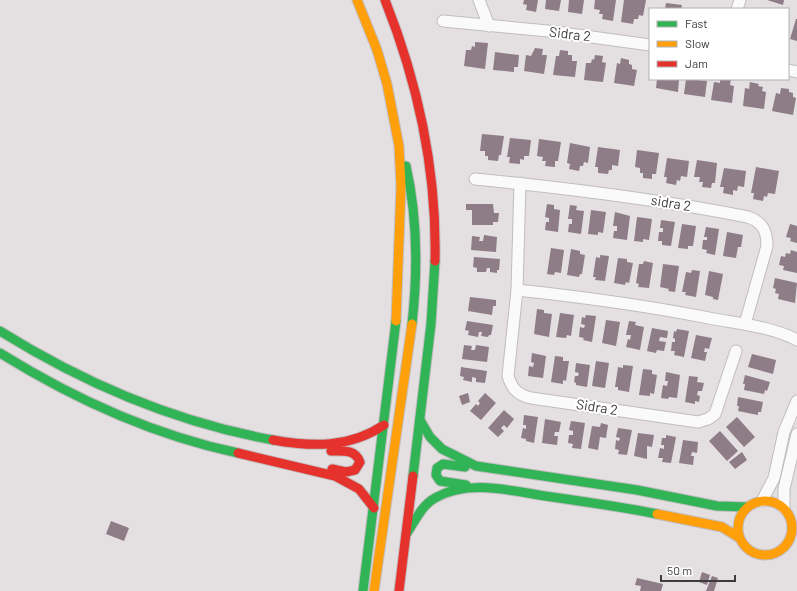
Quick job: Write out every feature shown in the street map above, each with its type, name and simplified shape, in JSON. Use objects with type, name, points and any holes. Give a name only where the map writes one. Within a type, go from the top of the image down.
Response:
[{"type":"street","points":[[357,0],[374,42],[387,83],[400,151],[399,290],[363,591]]},
{"type":"street","points":[[385,0],[406,58],[423,126],[432,190],[435,255],[434,287],[420,420],[399,591]]},
{"type":"street","points":[[479,0],[489,26]]},
{"type":"street","name":"Sidra 2","points":[[443,21],[649,45]]},
{"type":"street","points":[[374,591],[411,332],[415,252],[411,182],[400,151]]},
{"type":"street","name":"sidra 2","points":[[475,179],[650,199],[725,212],[757,220],[764,227],[767,236],[766,246],[745,324]]},
{"type":"street","name":"Sidra 2","points":[[520,183],[517,290],[508,376],[513,388],[523,396],[698,422],[708,420],[715,414],[736,351]]},
{"type":"street","points":[[517,290],[609,301],[745,324],[777,331],[797,340]]},
{"type":"street","points":[[777,331],[797,330]]},
{"type":"street","points":[[0,331],[67,371],[140,404],[216,428],[294,444],[309,449],[351,451],[359,457],[358,466],[351,472],[300,462],[288,464]]},
{"type":"street","points":[[0,354],[51,384],[130,421],[171,436],[213,448],[328,474],[348,482],[357,488],[374,508]]},
{"type":"street","points":[[762,501],[774,478],[784,432],[797,401]]},
{"type":"street","points":[[420,420],[432,441],[441,449],[462,461],[476,466]]},
{"type":"street","points":[[294,444],[312,445],[347,442],[365,437],[384,425]]},
{"type":"street","points":[[784,508],[784,489],[793,461],[797,434]]},
{"type":"street","points":[[738,536],[713,525],[636,509],[447,483],[440,481],[436,475],[437,468],[443,464],[476,466],[637,490],[717,506],[747,507],[762,501],[777,504],[784,508],[794,524],[791,537],[783,548],[774,554],[763,556],[752,553],[744,546],[738,536],[738,520],[747,507]]},
{"type":"street","points":[[405,535],[427,504],[436,498],[455,492],[482,489]]},
{"type":"street","points":[[783,548],[796,549]]},
{"type":"building","points":[[524,0],[538,0],[536,12],[526,10],[527,5],[523,4]]},
{"type":"building","points":[[546,0],[561,0],[559,11],[545,9]]},
{"type":"building","points":[[569,0],[584,0],[582,14],[568,12]]},
{"type":"building","points":[[595,0],[616,0],[613,21],[602,19],[603,14],[599,14],[600,10],[594,9]]},
{"type":"building","points":[[624,0],[646,0],[643,16],[639,15],[638,19],[634,19],[633,24],[621,22]]},
{"type":"building","points":[[767,0],[784,0],[783,5]]},
{"type":"building","points":[[666,3],[682,5],[681,8],[665,8]]},
{"type":"building","points":[[797,19],[797,41],[790,39]]},
{"type":"building","points":[[475,42],[488,43],[485,69],[464,66],[466,50],[471,50],[472,46],[475,47]]},
{"type":"building","points":[[535,48],[543,49],[542,55],[547,55],[544,74],[524,71],[526,55],[531,56]]},
{"type":"building","points":[[560,50],[568,51],[568,55],[572,55],[572,61],[577,61],[575,77],[553,75],[556,56],[559,56]]},
{"type":"building","points":[[495,52],[519,55],[518,67],[514,67],[514,72],[493,70]]},
{"type":"building","points":[[595,55],[603,56],[602,62],[606,63],[603,82],[584,80],[586,63],[591,63],[592,59],[594,60]]},
{"type":"building","points":[[621,58],[629,60],[629,64],[632,65],[632,69],[637,70],[634,86],[614,83],[617,63],[620,64]]},
{"type":"building","points":[[657,80],[679,80],[678,92],[656,88]]},
{"type":"building","points":[[686,80],[707,81],[705,97],[684,94]]},
{"type":"building","points":[[720,80],[731,80],[730,85],[734,86],[732,103],[711,100],[714,82],[720,83]]},
{"type":"building","points":[[750,82],[759,84],[758,86],[763,87],[762,91],[766,92],[764,109],[743,106],[745,88],[749,89]]},
{"type":"building","points":[[781,88],[789,89],[789,92],[793,93],[793,97],[796,98],[793,115],[772,111],[776,93],[780,94]]},
{"type":"building","points":[[482,134],[504,136],[501,155],[499,155],[498,161],[488,160],[488,156],[485,156],[485,151],[480,151]]},
{"type":"building","points":[[510,138],[531,140],[529,156],[524,156],[524,160],[520,159],[520,164],[509,163],[510,157],[507,157]]},
{"type":"building","points":[[539,139],[561,142],[558,161],[555,161],[555,167],[545,166],[546,161],[542,161],[543,157],[537,156]]},
{"type":"building","points":[[570,143],[590,147],[588,163],[584,162],[583,166],[580,166],[579,171],[569,169],[570,164],[567,163]]},
{"type":"building","points":[[598,147],[620,150],[618,166],[612,165],[612,170],[609,170],[608,174],[598,173],[598,167],[595,167]]},
{"type":"building","points":[[637,150],[659,153],[656,174],[652,174],[652,179],[643,178],[643,173],[640,173],[640,168],[635,167]]},
{"type":"building","points":[[667,158],[689,161],[687,177],[681,176],[680,181],[677,180],[676,185],[666,183],[667,177],[664,177]]},
{"type":"building","points":[[697,160],[717,163],[715,183],[712,183],[711,188],[702,187],[703,182],[699,182],[700,177],[694,177]]},
{"type":"building","points":[[756,167],[779,171],[775,194],[768,193],[767,197],[764,196],[763,201],[753,199],[754,193],[751,193]]},
{"type":"building","points":[[724,168],[746,171],[744,187],[738,186],[737,191],[733,190],[733,195],[723,193],[724,187],[720,187]]},
{"type":"building","points":[[466,204],[493,204],[494,213],[499,213],[498,222],[493,222],[493,225],[472,225],[472,210],[466,210]]},
{"type":"building","points":[[547,204],[554,205],[554,209],[560,210],[558,232],[545,230],[546,222],[549,222],[549,218],[545,217]]},
{"type":"building","points":[[570,205],[577,206],[576,210],[584,211],[581,234],[568,232],[569,224],[572,224],[572,219],[568,219]]},
{"type":"building","points":[[591,210],[606,212],[603,233],[598,232],[598,235],[588,234]]},
{"type":"building","points":[[615,212],[630,216],[627,240],[613,238],[614,231],[617,231],[617,226],[613,226]]},
{"type":"building","points":[[637,217],[652,219],[649,240],[643,239],[643,242],[634,241]]},
{"type":"building","points":[[661,220],[675,222],[671,246],[662,245],[662,241],[658,241],[659,232],[663,232],[663,228],[660,228]]},
{"type":"building","points":[[682,224],[696,226],[693,246],[688,246],[688,249],[678,248]]},
{"type":"building","points":[[790,224],[797,226],[797,243],[790,241],[791,238],[786,237]]},
{"type":"building","points":[[706,227],[719,229],[715,255],[706,253],[707,250],[702,249],[703,240],[707,240],[707,237],[704,237]]},
{"type":"building","points":[[727,232],[743,235],[741,247],[738,247],[736,258],[723,256]]},
{"type":"building","points":[[484,235],[497,237],[496,252],[471,250],[472,236],[480,237],[479,241],[483,241]]},
{"type":"building","points":[[551,248],[564,250],[561,273],[555,272],[554,275],[547,274]]},
{"type":"building","points":[[571,249],[580,251],[580,254],[585,255],[582,274],[580,274],[579,277],[567,275]]},
{"type":"building","points":[[791,250],[797,252],[797,273],[783,270],[784,266],[779,265],[781,256],[785,257],[786,253],[790,254]]},
{"type":"building","points":[[600,255],[609,256],[605,281],[595,280],[596,277],[593,277],[596,257],[600,258]]},
{"type":"building","points":[[474,257],[500,259],[499,270],[497,270],[497,273],[490,272],[490,268],[487,268],[486,272],[477,272],[477,268],[473,267]]},
{"type":"building","points":[[618,258],[627,259],[627,262],[633,263],[629,283],[626,282],[625,285],[614,283]]},
{"type":"building","points":[[644,261],[653,263],[649,288],[638,287],[639,284],[636,283],[639,264],[643,264]]},
{"type":"building","points":[[663,264],[679,266],[675,292],[668,291],[669,289],[660,287]]},
{"type":"building","points":[[692,270],[700,271],[696,297],[685,295],[686,292],[682,292],[686,272],[691,273]]},
{"type":"building","points":[[709,271],[723,274],[718,300],[705,295]]},
{"type":"building","points":[[775,278],[797,283],[795,303],[778,299],[779,294],[775,293],[776,289],[773,288]]},
{"type":"building","points":[[470,297],[496,300],[496,306],[493,306],[492,315],[468,311]]},
{"type":"building","points":[[537,309],[544,310],[544,313],[552,314],[549,337],[534,334]]},
{"type":"building","points":[[560,313],[574,315],[571,336],[567,335],[566,338],[556,337]]},
{"type":"building","points":[[586,315],[596,316],[592,342],[583,340],[584,338],[579,337],[580,327],[584,328],[585,325],[581,324],[582,317],[585,318]]},
{"type":"building","points":[[606,320],[620,322],[616,346],[602,343]]},
{"type":"building","points":[[467,321],[493,325],[491,335],[488,337],[481,336],[482,332],[479,332],[478,337],[468,335],[469,331],[465,330]]},
{"type":"building","points":[[629,321],[636,322],[635,325],[644,327],[640,350],[626,347],[628,339],[630,340],[631,335],[626,335]]},
{"type":"building","points":[[652,328],[668,331],[667,338],[660,337],[659,341],[666,342],[664,351],[657,350],[656,353],[647,351]]},
{"type":"building","points":[[677,329],[689,331],[684,357],[674,355],[675,351],[671,351],[672,342],[675,342],[675,339],[673,338],[674,331],[676,332]]},
{"type":"building","points":[[696,335],[712,338],[709,349],[705,348],[704,352],[707,352],[705,361],[691,358]]},
{"type":"building","points":[[464,345],[472,346],[471,350],[475,350],[476,345],[489,347],[487,362],[462,359]]},
{"type":"building","points":[[532,353],[546,356],[543,378],[528,376],[529,366],[533,367],[534,363],[531,362]]},
{"type":"building","points":[[752,354],[776,360],[773,374],[748,367]]},
{"type":"building","points":[[555,356],[563,357],[563,361],[569,361],[566,381],[563,380],[563,384],[551,382]]},
{"type":"building","points":[[596,361],[609,363],[605,388],[592,386]]},
{"type":"building","points":[[576,363],[590,365],[587,387],[576,385],[574,382],[575,376],[578,376],[579,373],[575,372]]},
{"type":"building","points":[[623,365],[633,366],[629,392],[618,390],[618,387],[615,387],[618,367],[623,368]]},
{"type":"building","points":[[461,367],[487,371],[485,383],[476,382],[476,378],[472,377],[472,382],[463,380],[464,377],[460,376]]},
{"type":"building","points":[[643,369],[652,370],[652,374],[657,375],[654,394],[650,393],[650,396],[639,395]]},
{"type":"building","points":[[666,372],[680,375],[677,398],[661,398],[663,385],[667,386],[668,381],[665,381]]},
{"type":"building","points":[[745,375],[770,382],[767,391],[765,390],[764,394],[744,390],[745,384],[743,384]]},
{"type":"building","points":[[689,376],[698,377],[697,382],[704,383],[702,391],[698,391],[697,395],[700,396],[699,402],[695,401],[695,404],[685,402]]},
{"type":"building","points":[[468,393],[470,402],[462,405],[459,396]]},
{"type":"building","points":[[485,393],[496,403],[481,420],[470,411],[476,404],[478,406],[480,403],[478,401]]},
{"type":"building","points":[[738,397],[763,402],[761,412],[758,412],[758,415],[738,411]]},
{"type":"building","points":[[504,410],[514,419],[507,428],[504,425],[501,428],[504,431],[498,437],[488,428]]},
{"type":"building","points":[[524,415],[538,417],[534,443],[521,438],[523,428],[526,429],[526,425],[523,425]]},
{"type":"building","points":[[737,417],[755,437],[744,447],[726,427]]},
{"type":"building","points":[[545,419],[561,422],[559,432],[555,432],[554,436],[558,436],[557,445],[542,443]]},
{"type":"building","points":[[571,421],[585,423],[581,449],[572,448],[573,444],[568,443],[569,435],[573,435],[573,431],[569,430]]},
{"type":"building","points":[[601,423],[608,425],[606,438],[600,437],[598,450],[588,448],[592,426],[600,427]]},
{"type":"building","points":[[618,428],[632,430],[627,455],[618,454],[619,450],[615,449],[616,440],[619,441],[620,438],[616,437]]},
{"type":"building","points":[[720,431],[738,451],[727,461],[709,441]]},
{"type":"building","points":[[638,433],[654,435],[652,447],[647,446],[647,459],[634,456]]},
{"type":"building","points":[[666,435],[676,437],[671,463],[662,462],[663,458],[658,458],[660,448],[664,449],[664,445],[661,445],[662,438],[666,438]]},
{"type":"building","points":[[683,440],[698,442],[697,453],[692,452],[691,456],[694,456],[693,465],[679,463]]},
{"type":"building","points":[[742,452],[747,460],[735,469],[729,462]]},
{"type":"building","points":[[111,521],[129,528],[124,541],[106,534]]},
{"type":"building","points":[[702,572],[710,575],[707,585],[699,582]]},
{"type":"building","points":[[712,576],[718,578],[714,591],[706,591]]},
{"type":"building","points":[[637,578],[663,584],[661,591],[640,591],[641,586],[635,585]]},
{"type":"traffic: fast","points":[[406,166],[413,205],[416,245],[412,324]]},
{"type":"traffic: fast","points":[[413,476],[431,324],[435,261]]},
{"type":"traffic: fast","points":[[363,591],[396,321]]},
{"type":"traffic: fast","points":[[0,331],[65,368],[131,399],[201,423],[273,440]]},
{"type":"traffic: fast","points":[[0,353],[56,386],[115,414],[175,436],[238,453]]},
{"type":"traffic: fast","points":[[420,420],[430,437],[442,449],[476,466],[637,490],[717,506],[747,507]]},
{"type":"traffic: fast","points":[[465,467],[443,464],[437,468],[436,475],[440,481],[466,485]]},
{"type":"traffic: fast","points":[[407,533],[416,518],[430,501],[449,492],[463,489],[493,488],[657,514]]},
{"type":"traffic: slow","points":[[357,0],[377,50],[387,84],[399,146],[401,186],[396,321]]},
{"type":"traffic: slow","points":[[374,591],[412,324]]},
{"type":"traffic: slow","points":[[760,501],[770,501],[780,505],[788,513],[792,523],[792,528],[792,533],[788,543],[780,551],[770,555],[760,555],[750,551],[742,543],[738,533],[738,523],[742,513],[750,505],[760,501]]},
{"type":"traffic: slow","points":[[657,514],[722,527],[738,537]]},
{"type":"traffic: jam","points":[[385,0],[407,63],[423,128],[433,194],[435,261]]},
{"type":"traffic: jam","points":[[273,440],[302,444],[330,444],[358,438],[371,433],[384,425]]},
{"type":"traffic: jam","points":[[331,451],[344,451],[352,453],[360,462],[355,470],[346,472],[332,469]]},
{"type":"traffic: jam","points":[[238,453],[335,476],[359,489],[374,508]]},
{"type":"traffic: jam","points":[[399,591],[413,476]]}]
